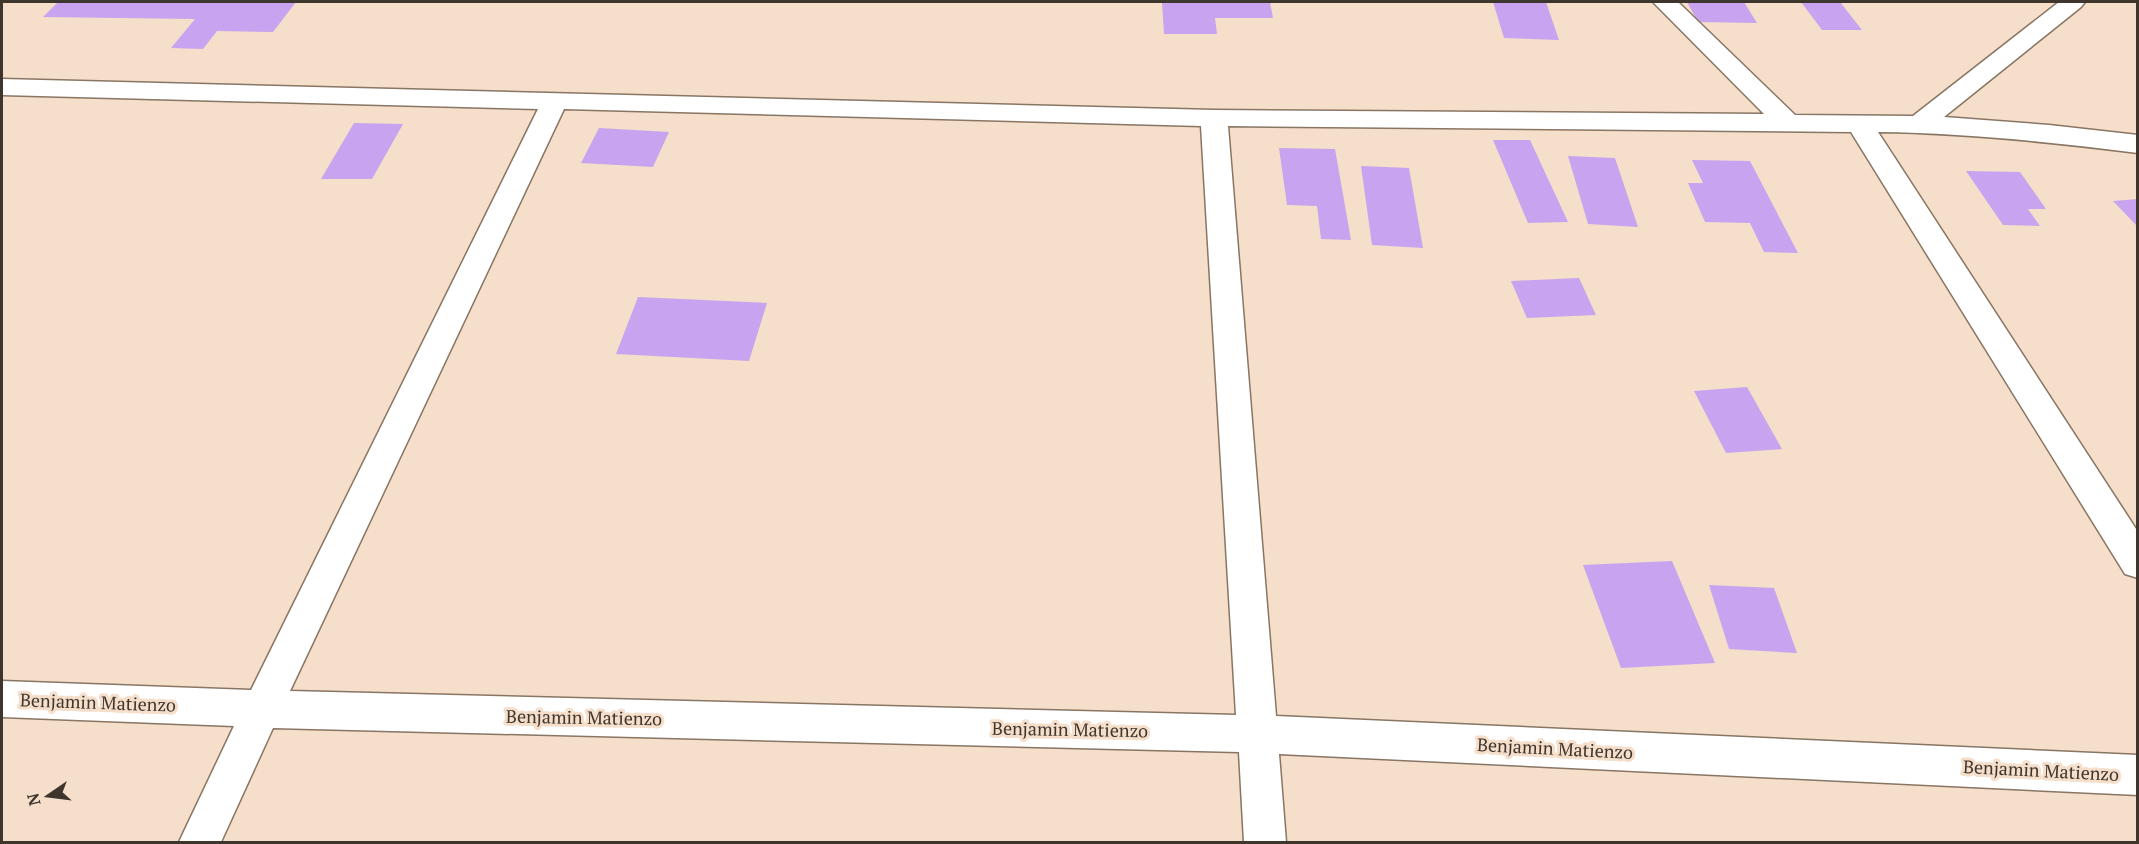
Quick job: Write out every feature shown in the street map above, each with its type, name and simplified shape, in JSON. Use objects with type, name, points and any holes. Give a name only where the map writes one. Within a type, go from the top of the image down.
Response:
[{"type":"street","points":[[1665,2],[1788,123]]},
{"type":"street","points":[[1919,124],[2073,2]]},
{"type":"street","points":[[2,87],[1214,118],[1919,124],[2049,133],[2138,144]]},
{"type":"street","points":[[200,843],[262,709],[554,102]]},
{"type":"street","points":[[1214,118],[1265,843]]},
{"type":"street","points":[[1859,123],[2138,563]]},
{"type":"street","name":"Benjamin Matienzo","points":[[2,699],[262,709],[1258,734],[2138,775]]},
{"type":"building","points":[[58,2],[296,2],[273,32],[217,31],[203,49],[171,48],[195,19],[43,17]]},
{"type":"building","points":[[1162,2],[1270,2],[1273,18],[1215,18],[1217,34],[1164,34]]},
{"type":"building","points":[[1493,2],[1546,2],[1559,40],[1504,38]]},
{"type":"building","points":[[1687,2],[1744,2],[1757,23],[1698,22]]},
{"type":"building","points":[[1801,2],[1840,2],[1862,30],[1822,30]]},
{"type":"building","points":[[354,123],[403,124],[372,179],[321,179]]},
{"type":"building","points":[[599,128],[669,132],[653,167],[581,163]]},
{"type":"building","points":[[1493,140],[1530,140],[1568,222],[1528,223]]},
{"type":"building","points":[[1279,148],[1335,149],[1351,240],[1321,239],[1317,206],[1287,205]]},
{"type":"building","points":[[1568,156],[1615,158],[1638,227],[1588,224]]},
{"type":"building","points":[[1692,160],[1750,161],[1798,253],[1764,252],[1750,223],[1705,222],[1688,183],[1703,183]]},
{"type":"building","points":[[1361,166],[1409,168],[1423,248],[1372,245]]},
{"type":"building","points":[[1966,171],[2020,172],[2046,209],[2028,209],[2040,226],[2003,225]]},
{"type":"building","points":[[2138,199],[2138,227],[2113,201]]},
{"type":"building","points":[[1579,278],[1596,315],[1527,318],[1511,281]]},
{"type":"building","points":[[638,297],[767,303],[749,361],[616,354]]},
{"type":"building","points":[[1747,387],[1782,449],[1726,453],[1694,391]]},
{"type":"building","points":[[1672,561],[1715,663],[1621,668],[1583,565]]},
{"type":"building","points":[[1709,585],[1774,588],[1797,653],[1729,649]]}]
